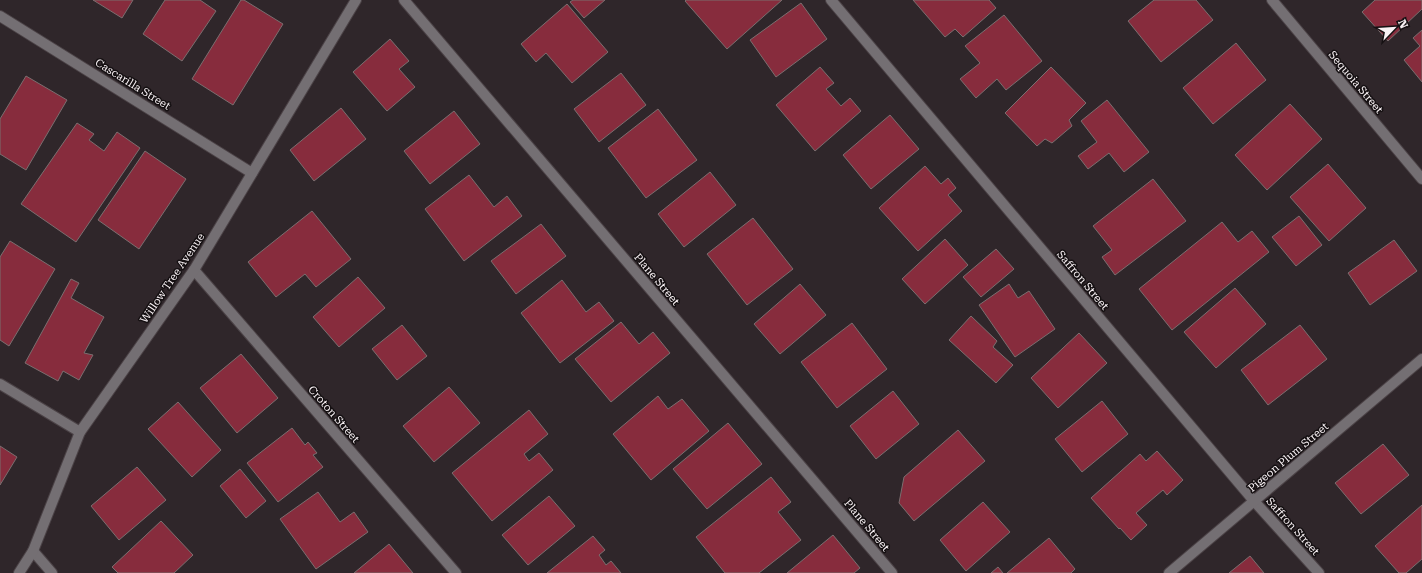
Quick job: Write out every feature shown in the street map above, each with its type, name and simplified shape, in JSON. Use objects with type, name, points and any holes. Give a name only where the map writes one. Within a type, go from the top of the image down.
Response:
[{"type":"street","name":"Willow Tree Avenue","points":[[19,573],[33,551],[80,432],[194,270],[356,0]]},
{"type":"street","name":"Plane Street","points":[[404,0],[892,573]]},
{"type":"street","name":"Saffron Street","points":[[831,0],[1254,501],[1319,573]]},
{"type":"street","name":"Sequoia Street","points":[[1272,0],[1422,179]]},
{"type":"street","name":"Cascarilla Street","points":[[0,16],[252,173]]},
{"type":"street","name":"Croton Street","points":[[194,270],[456,573]]},
{"type":"street","name":"Pigeon Plum Street","points":[[1169,573],[1422,359]]},
{"type":"street","points":[[0,384],[80,432]]},
{"type":"street","points":[[33,551],[52,573]]},
{"type":"building","points":[[93,0],[133,0],[122,18]]},
{"type":"building","points":[[165,0],[200,0],[216,11],[182,61],[143,34]]},
{"type":"building","points":[[241,0],[244,0],[283,24],[233,105],[192,79]]},
{"type":"building","points":[[573,0],[605,0],[584,18],[570,2]]},
{"type":"building","points":[[782,0],[727,49],[685,1]]},
{"type":"building","points":[[913,0],[989,0],[996,8],[963,37],[955,29],[945,37]]},
{"type":"building","points":[[1154,0],[1196,0],[1213,20],[1161,62],[1128,21]]},
{"type":"building","points":[[1375,0],[1422,0],[1422,9],[1388,41],[1362,12]]},
{"type":"building","points":[[801,3],[827,39],[776,77],[750,40]]},
{"type":"building","points":[[567,4],[608,52],[572,83],[546,53],[536,62],[521,44]]},
{"type":"building","points":[[1004,15],[1042,61],[1006,90],[997,79],[976,98],[960,79],[980,63],[965,46]]},
{"type":"building","points":[[1422,30],[1422,82],[1404,60],[1420,46],[1413,38]]},
{"type":"building","points":[[390,39],[409,61],[399,69],[415,87],[387,111],[353,72]]},
{"type":"building","points":[[1236,43],[1266,80],[1213,124],[1183,88]]},
{"type":"building","points":[[820,67],[834,83],[826,89],[841,106],[850,98],[861,111],[815,151],[776,105]]},
{"type":"building","points":[[1051,67],[1086,103],[1069,120],[1072,126],[1052,143],[1045,139],[1037,146],[1005,113]]},
{"type":"building","points":[[621,73],[646,105],[599,142],[574,109]]},
{"type":"building","points":[[26,76],[67,100],[26,170],[0,154],[0,119]]},
{"type":"building","points":[[1107,100],[1149,152],[1124,172],[1109,153],[1088,169],[1078,156],[1097,142],[1081,121]]},
{"type":"building","points":[[1290,104],[1322,139],[1267,190],[1235,155]]},
{"type":"building","points":[[341,108],[366,139],[314,181],[290,150]]},
{"type":"building","points":[[658,109],[697,160],[646,198],[608,148]]},
{"type":"building","points":[[454,111],[480,144],[430,184],[404,151]]},
{"type":"building","points":[[890,115],[919,149],[871,189],[843,155]]},
{"type":"building","points":[[77,123],[94,134],[89,140],[104,151],[117,132],[140,148],[76,242],[21,204]]},
{"type":"building","points":[[145,151],[186,179],[139,249],[98,220]]},
{"type":"building","points":[[1328,164],[1366,208],[1329,241],[1290,197]]},
{"type":"building","points":[[925,166],[941,184],[948,178],[956,188],[948,195],[962,211],[918,251],[879,208]]},
{"type":"building","points":[[710,172],[736,205],[684,247],[658,214]]},
{"type":"building","points":[[469,175],[494,207],[507,196],[522,216],[464,261],[425,209]]},
{"type":"building","points":[[1153,179],[1186,221],[1115,275],[1102,257],[1112,250],[1093,226]]},
{"type":"building","points":[[312,211],[351,259],[316,287],[305,274],[276,297],[248,262]]},
{"type":"building","points":[[1299,216],[1322,245],[1296,266],[1272,237]]},
{"type":"building","points":[[753,218],[793,269],[747,305],[707,254]]},
{"type":"building","points":[[1222,222],[1238,242],[1252,231],[1269,252],[1172,330],[1139,289]]},
{"type":"building","points":[[541,224],[566,256],[516,294],[491,261]]},
{"type":"building","points":[[945,239],[968,265],[925,304],[902,279]]},
{"type":"building","points":[[1394,240],[1417,271],[1370,305],[1348,273]]},
{"type":"building","points":[[10,241],[55,269],[9,346],[0,340],[0,257]]},
{"type":"building","points":[[996,249],[1014,269],[981,297],[963,277]]},
{"type":"building","points":[[358,277],[385,308],[339,347],[313,317]]},
{"type":"building","points":[[71,279],[79,283],[71,298],[104,317],[84,353],[93,355],[79,380],[63,371],[58,381],[25,363]]},
{"type":"building","points":[[562,280],[586,312],[599,302],[614,321],[560,363],[521,313]]},
{"type":"building","points":[[800,284],[826,315],[780,354],[754,324]]},
{"type":"building","points":[[1009,284],[1018,298],[1029,291],[1055,329],[1015,357],[979,305]]},
{"type":"building","points":[[1235,288],[1266,324],[1216,368],[1184,332]]},
{"type":"building","points":[[971,316],[997,341],[993,347],[1013,365],[996,383],[949,340]]},
{"type":"building","points":[[621,322],[639,344],[653,332],[670,353],[611,402],[575,359]]},
{"type":"building","points":[[852,323],[887,369],[837,408],[801,362]]},
{"type":"building","points":[[402,325],[427,356],[397,380],[372,349]]},
{"type":"building","points":[[1300,325],[1327,359],[1268,405],[1241,370]]},
{"type":"building","points":[[1079,333],[1107,363],[1058,408],[1031,378]]},
{"type":"building","points":[[241,354],[278,398],[237,433],[200,388]]},
{"type":"building","points":[[449,387],[480,423],[434,462],[403,426]]},
{"type":"building","points":[[893,391],[919,424],[876,459],[850,426]]},
{"type":"building","points":[[658,396],[668,409],[682,399],[709,431],[651,480],[613,434]]},
{"type":"building","points":[[1102,401],[1128,434],[1082,472],[1055,439]]},
{"type":"building","points":[[178,402],[221,450],[192,477],[148,429]]},
{"type":"building","points":[[529,410],[548,434],[524,454],[529,461],[539,453],[553,470],[492,521],[452,473]]},
{"type":"building","points":[[728,423],[762,464],[707,509],[673,469]]},
{"type":"building","points":[[292,428],[305,445],[308,442],[317,453],[313,455],[323,467],[278,502],[247,463]]},
{"type":"building","points":[[958,430],[985,461],[914,521],[899,503],[904,477]]},
{"type":"building","points":[[1383,444],[1409,475],[1361,514],[1335,483]]},
{"type":"building","points":[[0,446],[17,457],[0,485]]},
{"type":"building","points":[[1157,451],[1183,480],[1167,495],[1163,490],[1136,513],[1147,525],[1131,540],[1091,498],[1140,454],[1146,461]]},
{"type":"building","points":[[137,467],[166,500],[119,540],[91,506]]},
{"type":"building","points":[[240,469],[266,501],[246,518],[220,486]]},
{"type":"building","points":[[771,477],[791,502],[778,512],[801,540],[759,573],[725,573],[696,537]]},
{"type":"building","points":[[318,492],[340,522],[354,512],[368,532],[316,569],[280,519]]},
{"type":"building","points":[[549,496],[575,526],[528,565],[502,535]]},
{"type":"building","points":[[983,502],[1010,532],[966,571],[940,540]]},
{"type":"building","points":[[1422,505],[1422,559],[1406,573],[1399,573],[1375,546]]},
{"type":"building","points":[[161,521],[193,555],[174,573],[118,573],[112,567]]},
{"type":"building","points":[[833,535],[860,568],[854,573],[787,573]]},
{"type":"building","points":[[593,536],[605,550],[599,555],[606,565],[611,561],[621,573],[547,573]]},
{"type":"building","points":[[1049,538],[1075,569],[1071,573],[1007,573]]},
{"type":"building","points":[[389,544],[413,573],[354,573]]},
{"type":"building","points":[[1250,556],[1264,573],[1229,573]]},
{"type":"building","points":[[998,567],[1003,573],[991,573]]}]
